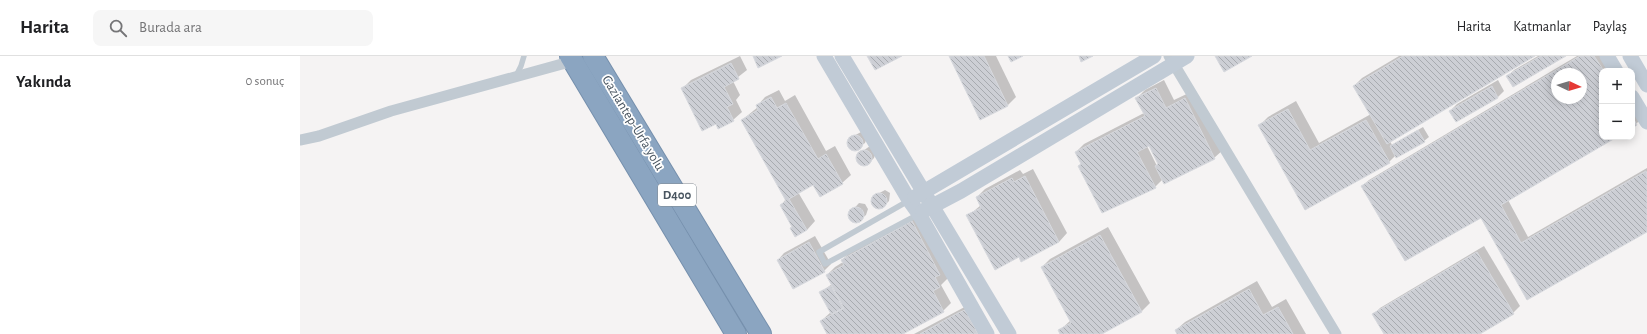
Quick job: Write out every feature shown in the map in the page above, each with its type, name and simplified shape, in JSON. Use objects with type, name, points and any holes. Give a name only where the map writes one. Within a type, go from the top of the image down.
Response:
[{"type":"highway","name":"Gaziantep-Urfa yolu","points":[[593,56],[761,334]]},
{"type":"highway","name":"Gaziantep-Urfa yolu","points":[[572,58],[736,334]]},
{"type":"street","points":[[824,56],[909,200],[919,214],[987,334]]},
{"type":"street","points":[[842,56],[1009,334]]},
{"type":"street","points":[[919,214],[928,199],[1154,56]]},
{"type":"street","points":[[1607,56],[1614,68]]},
{"type":"street","points":[[1630,56],[1647,85]]},
{"type":"street","points":[[300,140],[319,136],[392,111],[516,77],[572,58]]},
{"type":"street","points":[[909,200],[928,199],[961,191],[1176,59],[1336,334]]},
{"type":"street","points":[[1635,102],[1647,122]]},
{"type":"lane","points":[[516,77],[522,66],[524,56]]},
{"type":"lane","points":[[909,200],[819,252],[825,264],[919,214]]},
{"type":"building","points":[[753,56],[782,56],[758,68]]},
{"type":"building","points":[[867,56],[902,56],[875,70]]},
{"type":"building","points":[[949,56],[984,56],[1008,106],[980,120]]},
{"type":"building","points":[[1008,56],[1023,56],[1011,62]]},
{"type":"building","points":[[1079,56],[1093,56],[1081,62]]},
{"type":"building","points":[[1215,56],[1252,56],[1224,72]]},
{"type":"building","points":[[1403,56],[1535,56],[1387,144],[1353,86]]},
{"type":"building","points":[[1541,56],[1566,56],[1513,87],[1506,76]]},
{"type":"building","points":[[1580,56],[1594,56],[1602,68],[1599,68],[1599,140],[1612,140],[1501,205],[1521,243],[1646,171],[1647,232],[1527,300],[1481,218],[1405,261],[1361,186],[1551,73],[1551,104],[1587,104],[1587,68],[1560,68]]},
{"type":"building","points":[[731,63],[739,79],[724,87],[733,104],[727,107],[734,121],[718,129],[716,124],[702,131],[681,88]]},
{"type":"building","points":[[1492,86],[1498,98],[1456,122],[1449,111]]},
{"type":"building","points":[[1156,88],[1166,108],[1185,98],[1215,159],[1164,184],[1155,166],[1158,164],[1149,146],[1137,152],[1156,188],[1102,213],[1078,166],[1081,164],[1075,152],[1145,116],[1135,98]]},
{"type":"building","points":[[771,97],[777,108],[786,103],[818,159],[826,154],[843,184],[820,197],[813,185],[789,199],[807,230],[795,237],[790,228],[792,227],[780,205],[786,201],[741,120],[758,110],[756,105]]},
{"type":"building","points":[[1288,109],[1310,150],[1366,120],[1390,163],[1305,210],[1258,125]]},
{"type":"building","points":[[1418,130],[1425,142],[1396,158],[1390,146]]},
{"type":"building","points":[[855,135],[862,140],[863,143],[858,150],[855,151],[848,146],[847,143],[852,136]]},
{"type":"building","points":[[864,150],[871,155],[872,158],[867,165],[864,166],[857,161],[856,158],[861,151]]},
{"type":"building","points":[[1025,176],[1059,242],[1021,262],[1019,257],[995,270],[966,215],[981,208],[976,197],[1012,178],[1014,182]]},
{"type":"building","points":[[879,193],[886,198],[887,201],[882,208],[879,209],[872,204],[871,201],[876,194]]},
{"type":"building","points":[[856,207],[863,212],[864,215],[859,222],[856,223],[849,218],[848,215],[853,208]]},
{"type":"building","points":[[912,221],[940,275],[935,277],[940,287],[933,291],[944,312],[903,334],[827,334],[820,321],[844,308],[826,275],[844,265],[841,260]]},
{"type":"building","points":[[1100,235],[1142,312],[1102,334],[1060,334],[1058,330],[1071,323],[1041,267]]},
{"type":"building","points":[[809,242],[825,272],[793,289],[777,260]]},
{"type":"building","points":[[1477,252],[1514,314],[1480,334],[1384,334],[1372,314]]},
{"type":"building","points":[[831,286],[843,308],[831,314],[819,292]]},
{"type":"building","points":[[1249,289],[1263,315],[1278,307],[1293,334],[1177,334],[1175,330]]},
{"type":"building","points":[[965,310],[978,334],[920,334],[958,313]]}]
